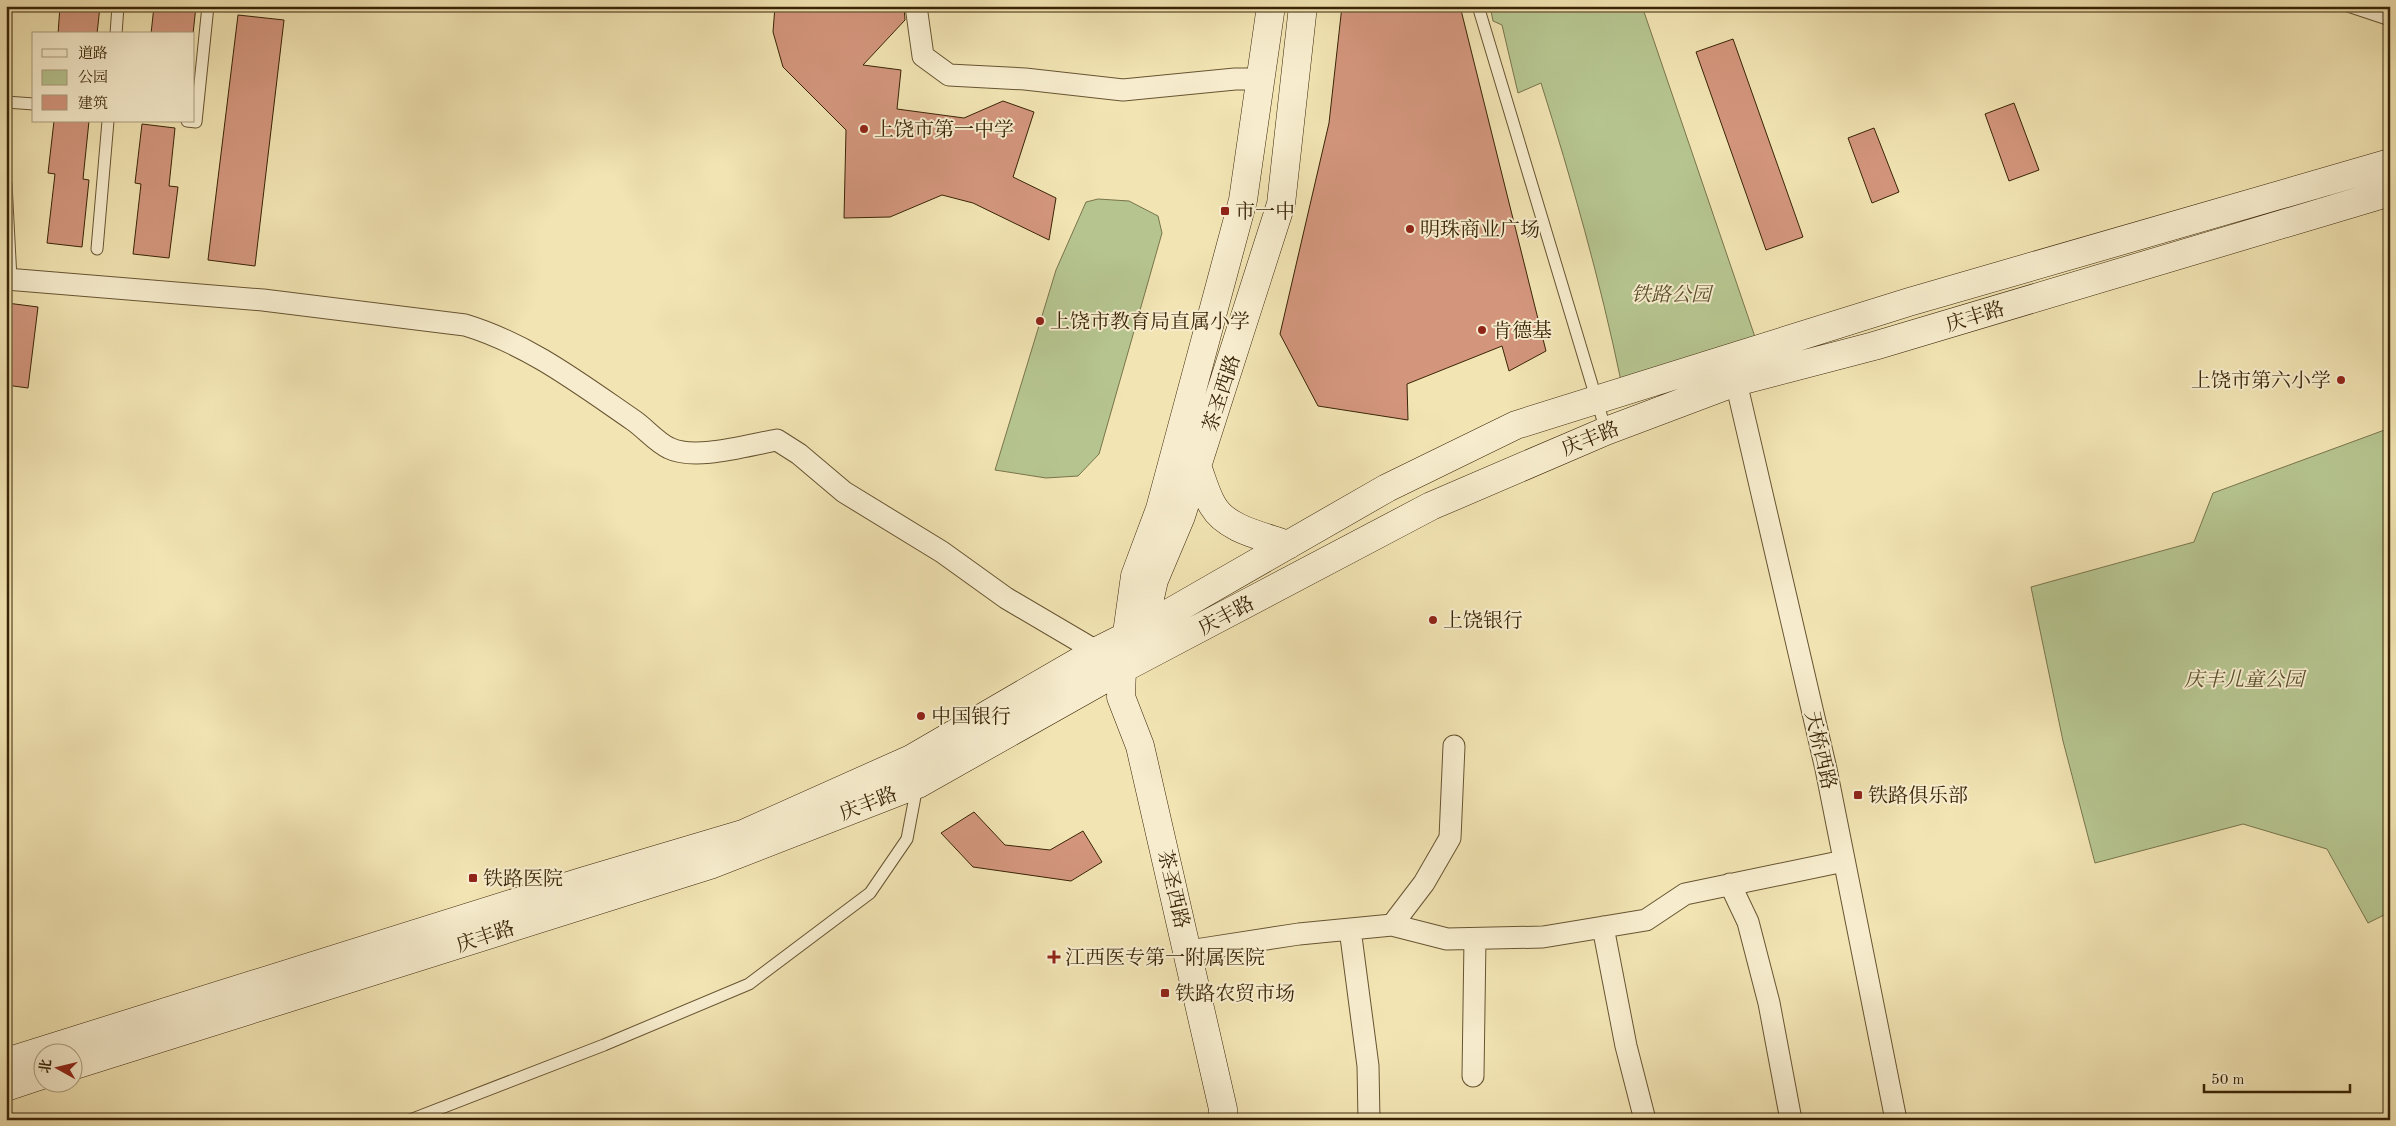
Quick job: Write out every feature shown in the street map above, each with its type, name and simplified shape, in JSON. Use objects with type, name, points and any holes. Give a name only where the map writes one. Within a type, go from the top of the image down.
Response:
[{"type":"main road","name":"茶圣西路","points":[[1223,1120],[1223,1109],[1189,951],[1140,746],[1121,696],[1131,665],[1134,632],[1135,576],[1160,509],[1243,200],[1271,6]]},
{"type":"main road","name":"茶圣西路","points":[[1134,632],[1181,516],[1281,204],[1303,6]]},
{"type":"main road","points":[[6,1062],[575,884],[743,834],[911,759],[1097,651],[1134,632],[1387,488],[1516,425],[1900,305],[2390,163]]},
{"type":"main road","name":"庆丰路","points":[[82,1063],[710,865],[918,784],[1131,665],[1431,506],[1606,431],[1736,382],[1874,346],[2390,192]]},
{"type":"main road","points":[[1197,466],[1214,508],[1222,515],[1236,527],[1288,545]]},
{"type":"main road","points":[[6,1087],[32,1078]]},
{"type":"street","points":[[916,6],[923,56],[948,75],[1025,79],[1123,90],[1235,79],[1260,79]]},
{"type":"street","points":[[9,279],[263,300],[465,326],[489,332],[542,358],[642,426],[669,449],[704,454],[777,440],[799,454],[844,492],[942,552],[1006,598],[1097,651],[1131,665]]},
{"type":"street","name":"天桥西路","points":[[1736,382],[1826,769],[1896,1120]]},
{"type":"street","points":[[1392,925],[1424,884],[1450,838],[1454,746]]},
{"type":"street","points":[[1189,951],[1299,934],[1392,925],[1447,939],[1543,937],[1646,920],[1685,894],[1844,861]]},
{"type":"street","points":[[1730,884],[1748,922],[1769,1003],[1791,1120]]},
{"type":"street","points":[[1603,927],[1626,1046],[1645,1120]]},
{"type":"street","points":[[1350,929],[1368,1066],[1370,1120]]},
{"type":"street","points":[[1474,1076],[1475,939]]},
{"type":"lane","points":[[116,32],[118,6]]},
{"type":"lane","points":[[195,122],[208,6]]},
{"type":"lane","points":[[1478,6],[1606,431]]},
{"type":"lane","points":[[2348,6],[2390,20]]},
{"type":"lane","points":[[6,102],[32,104]]},
{"type":"lane","points":[[97,249],[108,122]]},
{"type":"lane","points":[[6,183],[9,279]]},
{"type":"lane","points":[[410,1120],[604,1045],[748,984],[870,893],[906,839],[918,784]]},
{"type":"green space","name":"铁路公园","points":[[1490,6],[1642,6],[1755,337],[1621,381],[1585,231],[1541,83],[1518,93],[1502,25],[1493,21]]},
{"type":"green space","points":[[1098,199],[1129,201],[1158,216],[1162,233],[1099,454],[1078,476],[1046,478],[995,470],[1056,270],[1086,202]]},
{"type":"green space","name":"庆丰儿童公园","points":[[2390,428],[2390,912],[2368,923],[2327,849],[2243,824],[2095,863],[2063,741],[2031,587],[2194,542],[2213,493]]},
{"type":"building","points":[[60,6],[100,6],[97,32],[58,32]]},
{"type":"building","points":[[154,6],[196,6],[193,32],[151,32]]},
{"type":"building","points":[[775,6],[904,6],[905,20],[863,65],[901,70],[897,109],[964,118],[1003,101],[1034,112],[1013,177],[1056,198],[1049,240],[973,203],[942,195],[890,217],[844,218],[846,130],[783,67],[773,32]]},
{"type":"building","name":"明珠商业广场","points":[[1342,6],[1460,6],[1546,351],[1509,371],[1502,346],[1407,384],[1408,420],[1318,406],[1280,334],[1329,123]]},
{"type":"building","points":[[238,15],[284,20],[255,266],[208,260]]},
{"type":"building","points":[[1733,39],[1803,237],[1766,250],[1696,52]]},
{"type":"building","points":[[2014,103],[2039,170],[2009,181],[1985,114]]},
{"type":"building","points":[[54,122],[89,122],[83,179],[89,180],[82,247],[47,243],[55,174],[48,173]]},
{"type":"building","points":[[142,124],[175,128],[169,186],[178,187],[169,258],[133,254],[141,184],[135,183]]},
{"type":"building","points":[[1874,128],[1899,192],[1872,203],[1848,138]]},
{"type":"building","points":[[7,303],[38,307],[28,388],[6,385]]},
{"type":"building","points":[[974,812],[1005,845],[1050,850],[1083,831],[1102,862],[1071,881],[973,867],[941,833]]},
{"type":"place","name":"上饶市第一中学","points":[[864,129]]},
{"type":"place","name":"市一中","points":[[1225,211]]},
{"type":"place","name":"明珠商业广场","points":[[1410,229]]},
{"type":"place","name":"上饶市教育局直属小学","points":[[1040,321]]},
{"type":"place","name":"肯德基","points":[[1482,330]]},
{"type":"place","name":"上饶市第六小学","points":[[2341,380]]},
{"type":"place","name":"上饶银行","points":[[1433,620]]},
{"type":"place","name":"中国银行","points":[[921,716]]},
{"type":"place","name":"铁路俱乐部","points":[[1858,795]]},
{"type":"place","name":"铁路医院","points":[[473,878]]},
{"type":"place","name":"江西医专第一附属医院","points":[[1054,957]]},
{"type":"place","name":"铁路农贸市场","points":[[1165,993]]}]
